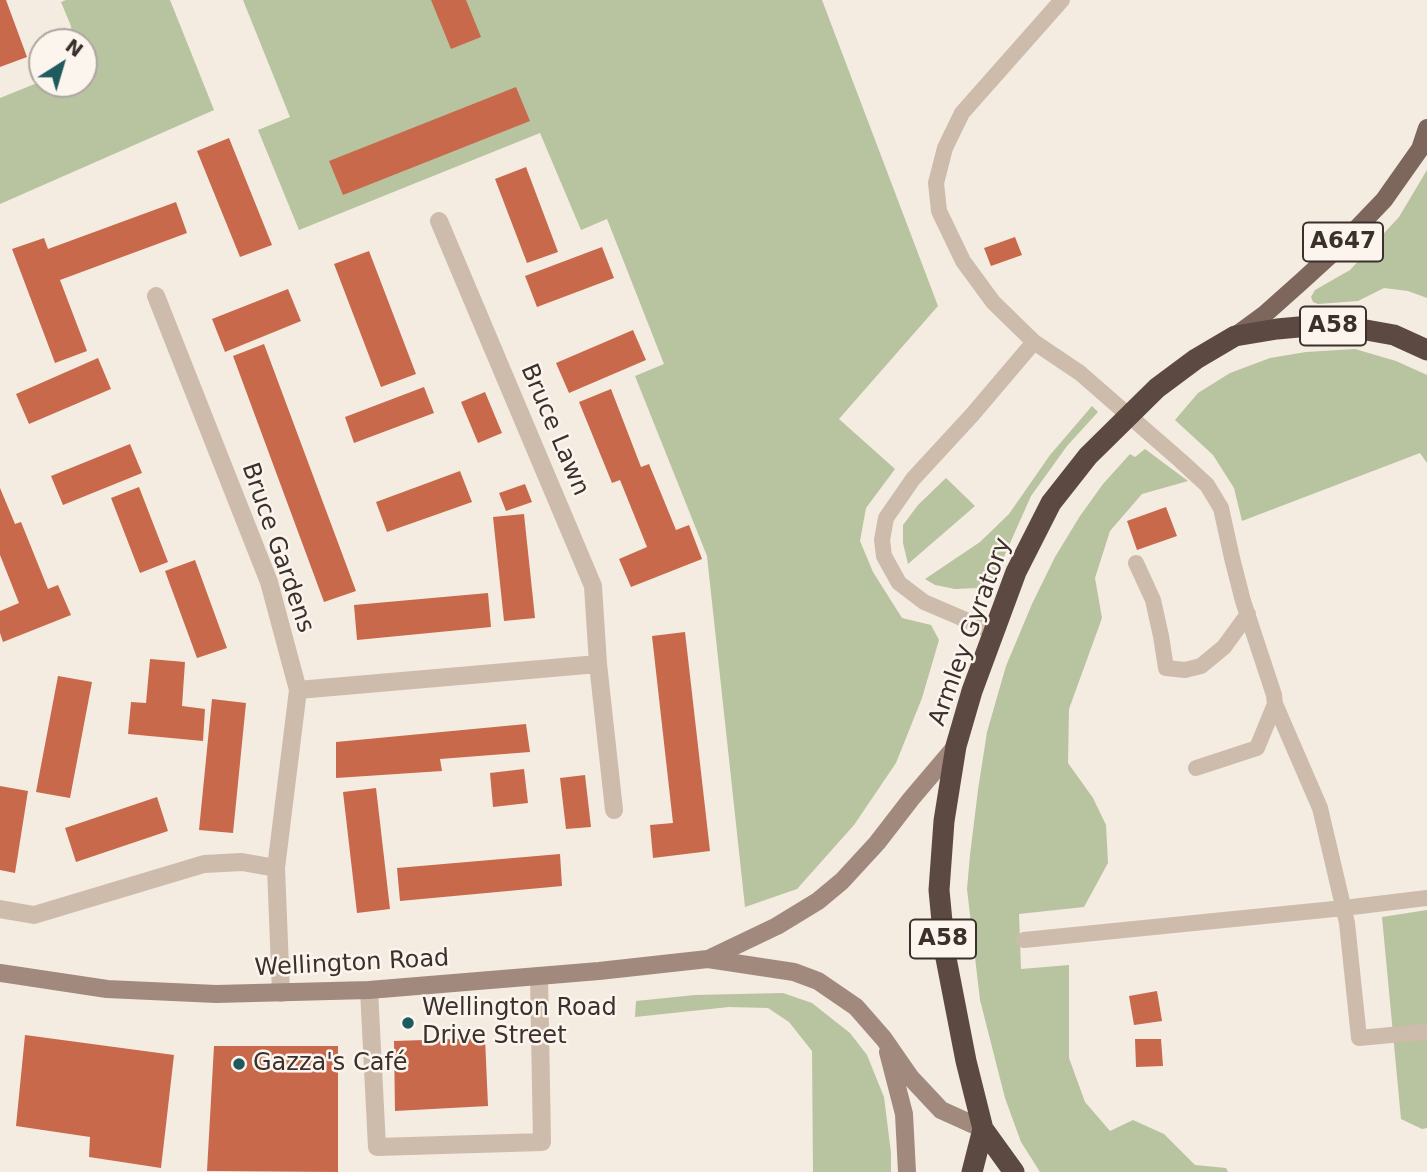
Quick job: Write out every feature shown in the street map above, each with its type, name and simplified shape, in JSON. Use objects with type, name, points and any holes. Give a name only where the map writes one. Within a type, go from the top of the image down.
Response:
[{"type":"highway","name":"Armley Gyratory","points":[[1014,1172],[983,1129],[966,1061],[945,953],[939,890],[944,821],[956,746],[972,691],[1016,572],[1052,503],[1088,456],[1157,388],[1196,359],[1235,336],[1321,325],[1394,335],[1427,350]]},
{"type":"highway","name":"A58","points":[[972,1172],[983,1129]]},
{"type":"main road","name":"A647","points":[[1235,336],[1302,281],[1384,200],[1420,149],[1427,128]]},
{"type":"main road","name":"Wellington Road","points":[[708,959],[777,926],[817,901],[842,881],[877,843],[956,746]]},
{"type":"main road","name":"Wellington Road","points":[[0,973],[107,989],[216,994],[369,990],[657,966],[708,959],[794,972],[818,981],[856,1007],[884,1039],[911,1078],[941,1110],[983,1129]]},
{"type":"main road","points":[[884,1039],[904,1114],[907,1172]]},
{"type":"street","name":"Bruce Lawn","points":[[439,221],[593,586],[598,664],[614,810]]},
{"type":"street","name":"Bruce Gardens","points":[[156,296],[269,582],[298,690],[276,867],[281,993]]},
{"type":"street","points":[[298,690],[598,664]]},
{"type":"street","points":[[0,909],[34,915],[204,864],[242,862],[276,867]]},
{"type":"street","points":[[369,990],[377,1147],[542,1142],[539,976]]},
{"type":"lane","points":[[1062,0],[962,113],[945,148],[936,183],[940,211],[963,261],[993,302],[1034,342],[1080,373],[1207,485],[1221,508],[1231,558],[1275,704],[1320,808],[1347,923],[1359,1038],[1423,1032]]},
{"type":"lane","points":[[994,632],[924,602],[899,583],[884,556],[882,540],[886,518],[913,479],[1034,342]]},
{"type":"lane","points":[[1136,563],[1153,600],[1166,668],[1185,670],[1201,666],[1224,647],[1248,614]]},
{"type":"lane","points":[[1196,768],[1257,748],[1275,704]]},
{"type":"lane","points":[[1024,940],[1427,898]]},
{"type":"green space","points":[[170,0],[214,110],[0,204],[0,98],[28,87],[28,98],[98,98],[98,28],[71,28],[61,2]]},
{"type":"green space","points":[[243,0],[822,0],[938,306],[839,419],[895,469],[866,508],[860,541],[873,572],[902,618],[931,625],[939,640],[922,698],[896,763],[854,825],[797,889],[745,907],[707,556],[635,376],[664,364],[607,219],[581,230],[540,133],[299,230],[258,130],[290,117]]},
{"type":"green space","points":[[1427,170],[1427,298],[1408,291],[1384,288],[1358,301],[1318,304],[1313,302],[1311,297],[1315,290],[1350,270],[1399,217]]},
{"type":"green space","points":[[1355,349],[1396,361],[1427,375],[1427,463],[1420,453],[1242,521],[1234,488],[1213,455],[1175,420],[1198,393],[1230,373],[1270,358],[1306,352]]},
{"type":"green space","points":[[1092,406],[1098,412],[1067,446],[1031,496],[994,579],[988,585],[978,588],[955,589],[935,585],[925,579],[980,542],[1009,514],[1050,455]]},
{"type":"green space","points":[[1145,449],[1188,481],[1142,494],[1110,531],[1095,578],[1102,618],[1069,709],[1068,763],[1093,798],[1106,825],[1108,863],[1084,907],[1019,914],[1021,969],[1069,965],[1069,1058],[1085,1102],[1110,1131],[1133,1120],[1164,1134],[1195,1165],[1226,1168],[1228,1172],[1040,1172],[1021,1142],[1005,1098],[980,1000],[967,889],[978,790],[987,732],[1006,666],[1055,557],[1103,484],[1130,454],[1135,457]]},
{"type":"green space","points":[[946,478],[975,506],[908,564],[903,543],[903,525],[918,505]]},
{"type":"green space","points":[[1427,910],[1427,1128],[1422,1129],[1401,1119],[1382,917]]},
{"type":"green space","points":[[783,993],[812,1003],[850,1033],[867,1055],[884,1097],[891,1172],[813,1172],[812,1051],[789,1022],[768,1008],[729,1007],[635,1017],[636,1001],[695,995]]},
{"type":"building","points":[[0,0],[6,0],[27,57],[0,67]]},
{"type":"building","points":[[431,0],[466,0],[481,37],[451,49]]},
{"type":"building","points":[[516,87],[530,121],[343,195],[329,161]]},
{"type":"building","points":[[229,138],[272,245],[240,257],[197,151]]},
{"type":"building","points":[[526,167],[558,252],[527,263],[495,179]]},
{"type":"building","points":[[176,202],[187,233],[60,280],[87,351],[55,363],[12,249],[44,238],[48,249]]},
{"type":"building","points":[[1015,237],[1022,255],[991,266],[984,248]]},
{"type":"building","points":[[602,247],[614,278],[537,307],[525,276]]},
{"type":"building","points":[[369,251],[416,374],[381,387],[334,264]]},
{"type":"building","points":[[288,289],[301,321],[225,352],[212,319]]},
{"type":"building","points":[[633,330],[646,360],[569,393],[556,363]]},
{"type":"building","points":[[264,344],[356,591],[324,602],[233,356]]},
{"type":"building","points":[[98,358],[111,389],[29,424],[16,394]]},
{"type":"building","points":[[424,387],[434,413],[354,443],[345,417]]},
{"type":"building","points":[[611,389],[641,467],[649,464],[676,530],[689,525],[702,559],[631,587],[619,559],[647,547],[620,480],[612,483],[579,402]]},
{"type":"building","points":[[485,392],[502,433],[478,443],[461,402]]},
{"type":"building","points":[[130,444],[142,473],[63,505],[51,476]]},
{"type":"building","points":[[460,471],[472,502],[387,532],[376,502]]},
{"type":"building","points":[[525,484],[532,502],[506,511],[499,493]]},
{"type":"building","points":[[139,487],[168,562],[140,573],[111,498]]},
{"type":"building","points":[[0,488],[15,524],[21,522],[48,589],[58,585],[71,615],[3,642],[0,633],[0,611],[19,603],[0,555]]},
{"type":"building","points":[[1166,507],[1177,536],[1137,550],[1127,521]]},
{"type":"building","points":[[524,514],[535,618],[504,621],[493,517]]},
{"type":"building","points":[[195,560],[227,648],[197,658],[165,571]]},
{"type":"building","points":[[488,593],[491,627],[357,640],[354,605]]},
{"type":"building","points":[[685,632],[710,851],[653,858],[650,825],[673,823],[652,636]]},
{"type":"building","points":[[150,659],[185,662],[182,706],[205,709],[203,741],[128,734],[131,702],[146,703]]},
{"type":"building","points":[[58,676],[92,682],[70,798],[36,792]]},
{"type":"building","points":[[212,699],[246,703],[233,833],[199,830]]},
{"type":"building","points":[[526,724],[530,752],[440,759],[442,771],[336,778],[336,742]]},
{"type":"building","points":[[524,769],[528,803],[493,807],[490,773]]},
{"type":"building","points":[[585,775],[591,827],[566,829],[560,778]]},
{"type":"building","points":[[0,786],[28,791],[15,873],[0,870]]},
{"type":"building","points":[[376,788],[390,909],[357,913],[343,792]]},
{"type":"building","points":[[157,797],[168,831],[76,862],[65,828]]},
{"type":"building","points":[[560,854],[562,886],[400,901],[397,868]]},
{"type":"building","points":[[1157,991],[1162,1021],[1134,1025],[1129,996]]},
{"type":"building","points":[[25,1035],[174,1055],[161,1168],[89,1157],[90,1137],[16,1126]]},
{"type":"building","points":[[485,1038],[488,1106],[395,1111],[394,1041]]},
{"type":"building","points":[[1135,1039],[1161,1039],[1163,1066],[1136,1067]]},
{"type":"building","points":[[214,1046],[338,1046],[338,1172],[207,1171]]},
{"type":"place","name":"Wellington Road Drive Street","points":[[408,1023]]},
{"type":"place","name":"Gazza's Café","points":[[239,1064]]}]
